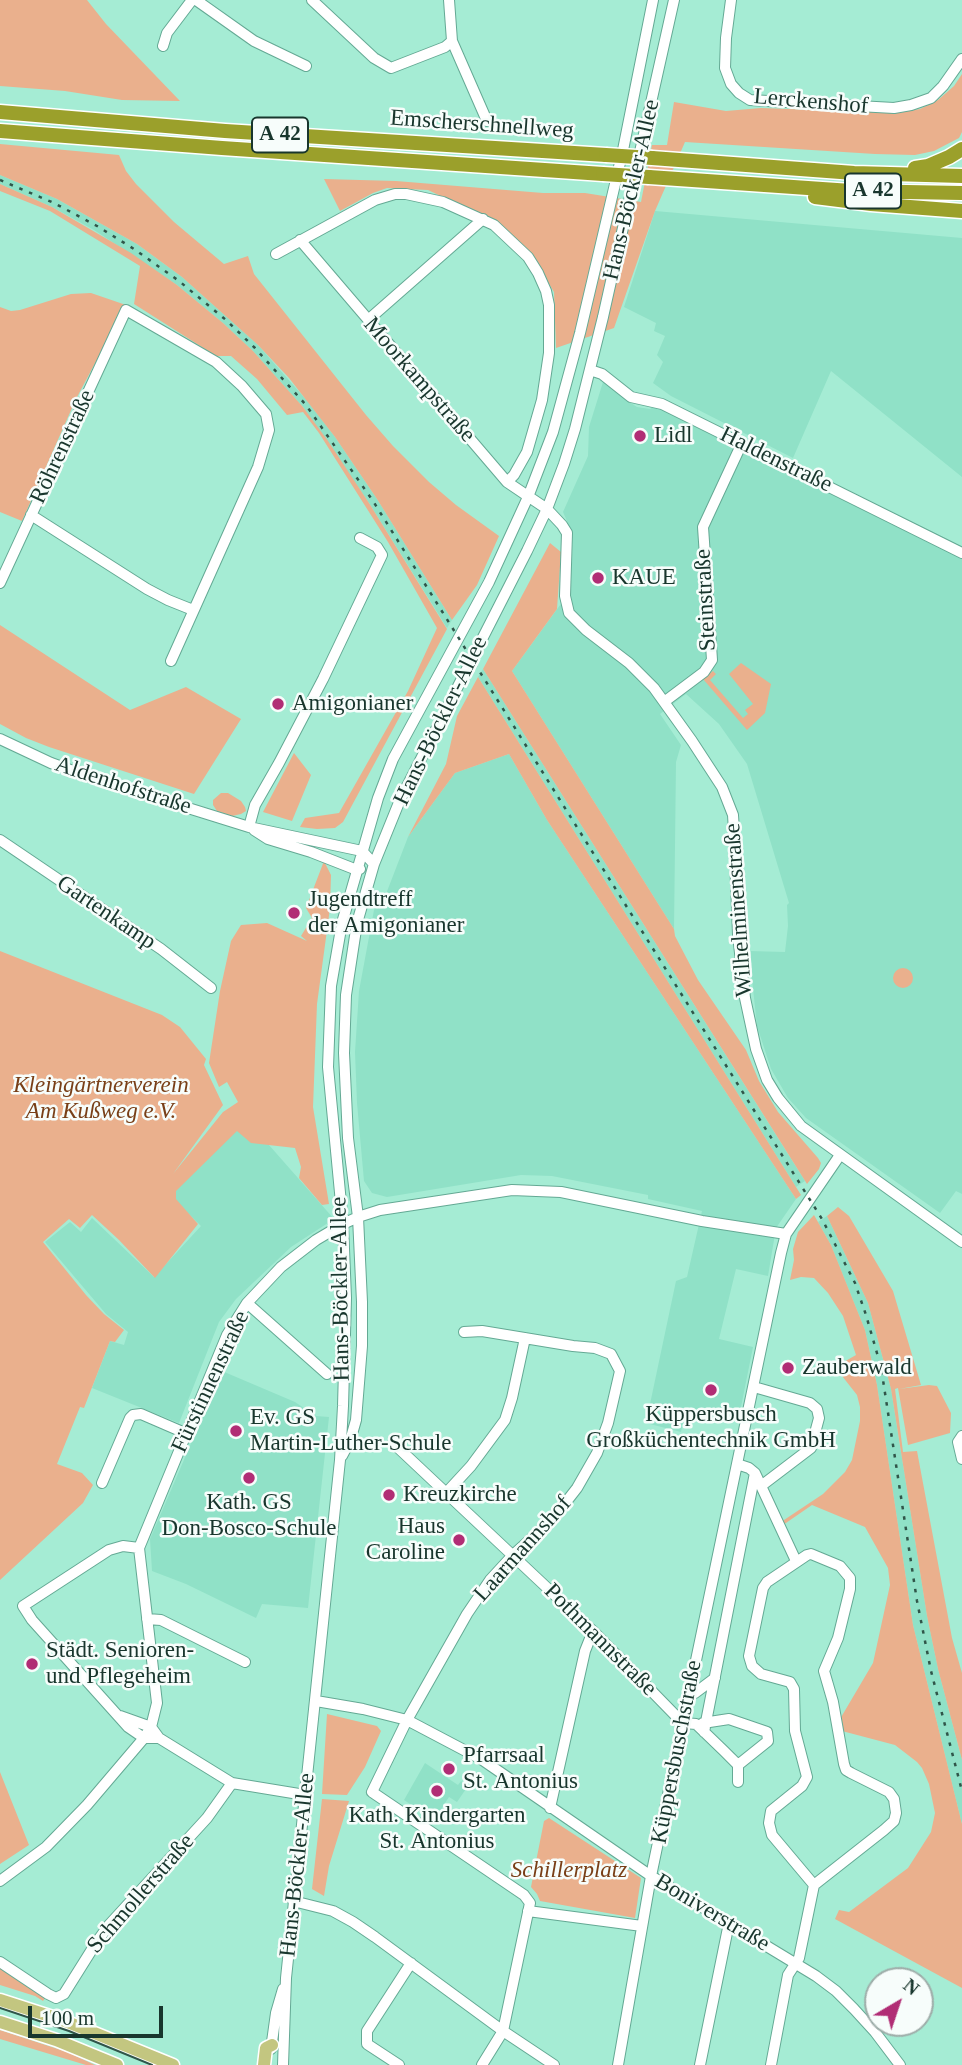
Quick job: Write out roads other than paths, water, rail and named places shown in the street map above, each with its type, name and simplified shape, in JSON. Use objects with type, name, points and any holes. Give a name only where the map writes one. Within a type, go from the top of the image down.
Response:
[{"type":"highway","name":"Emscherschnellweg","points":[[0,112],[225,131],[854,173],[962,176]]},
{"type":"highway","name":"Emscherschnellweg","points":[[0,131],[784,187],[962,193]]},
{"type":"highway","points":[[854,173],[928,166],[962,149]]},
{"type":"highway","points":[[784,187],[804,196],[962,211]]},
{"type":"main road","points":[[0,2000],[65,2021],[173,2065]]},
{"type":"main road","points":[[0,2022],[56,2040],[113,2064]]},
{"type":"main road","points":[[264,2065],[266,2048],[272,2045]]},
{"type":"street","points":[[163,46],[167,33],[194,0],[254,41],[306,66]]},
{"type":"street","points":[[312,0],[374,58],[391,68],[445,47],[452,41]]},
{"type":"street","points":[[449,0],[452,41],[488,121]]},
{"type":"street","name":"Hans-Böckler-Allee","points":[[283,2065],[286,1978],[293,1900],[316,1701],[343,1406],[346,1298],[343,1224],[328,1067],[331,986],[342,923],[378,799],[393,759],[489,582],[528,497],[553,432],[580,333],[623,150],[653,0]]},
{"type":"street","name":"Hans-Böckler-Allee","points":[[340,1460],[350,1441],[357,1407],[362,1308],[358,1217],[346,1108],[344,1053],[346,995],[357,923],[374,864],[400,800],[547,509],[575,429],[674,0]]},
{"type":"street","name":"Lerckenshof","points":[[731,0],[725,68],[731,84],[750,100],[902,107],[931,98],[962,59]]},
{"type":"street","points":[[276,254],[375,200],[395,194],[443,202],[483,219],[494,225],[528,257],[546,291],[549,305],[549,352],[542,400],[527,452],[507,482]]},
{"type":"street","points":[[368,320],[483,219]]},
{"type":"street","name":"Moorkampstraße","points":[[300,240],[507,482],[547,509]]},
{"type":"street","name":"Röhrenstraße","points":[[0,583],[126,310],[216,362],[242,386],[266,414],[269,429],[258,467],[193,610]]},
{"type":"street","name":"Haldenstraße","points":[[590,370],[602,374],[631,397],[662,404],[962,552]]},
{"type":"street","name":"Steinstraße","points":[[664,702],[704,672],[712,660],[703,527],[742,443]]},
{"type":"street","name":"Wilhelminenstraße","points":[[547,509],[567,533],[565,596],[569,613],[639,672],[664,702],[713,772],[733,815],[738,935],[745,998],[756,1049],[767,1080],[801,1126],[962,1241]]},
{"type":"street","points":[[32,516],[147,589],[193,610],[171,661]]},
{"type":"street","points":[[249,827],[255,805],[323,679],[382,555],[377,547],[360,538]]},
{"type":"street","name":"Aldenhofstraße","points":[[0,740],[95,779],[249,827],[362,851]]},
{"type":"street","name":"Aldenhofstraße","points":[[249,827],[268,839],[357,870]]},
{"type":"street","name":"Gartenkamp","points":[[0,840],[161,949],[211,988]]},
{"type":"street","points":[[357,870],[374,864],[362,851]]},
{"type":"street","name":"Küppersbuschstraße","points":[[618,2065],[651,1876],[786,1234],[840,1155]]},
{"type":"street","name":"Fürstinnenstraße","points":[[0,1881],[46,1847],[87,1805],[151,1727],[157,1703],[139,1548],[228,1335],[247,1303],[281,1266],[343,1224],[358,1217],[380,1210],[512,1190],[561,1192],[702,1221],[786,1234]]},
{"type":"street","points":[[247,1303],[327,1374]]},
{"type":"street","name":"Laarmannshof","points":[[464,1332],[482,1331],[595,1348],[611,1354],[620,1371],[608,1423],[597,1453],[577,1488],[552,1520],[490,1580],[467,1614],[407,1720],[372,1791],[524,1895],[530,1903],[528,1911]]},
{"type":"street","points":[[447,1492],[471,1466],[505,1420],[525,1338]]},
{"type":"street","points":[[754,1387],[805,1400],[815,1406],[819,1418],[811,1448],[761,1486]]},
{"type":"street","points":[[343,1406],[357,1407]]},
{"type":"street","points":[[102,1483],[133,1415],[141,1415],[185,1433]]},
{"type":"street","points":[[960,1439],[962,1457]]},
{"type":"street","name":"Pothmannstraße","points":[[393,1443],[593,1631],[684,1723]]},
{"type":"street","points":[[737,1464],[755,1473],[796,1561]]},
{"type":"street","name":"Küppersbuschstraße","points":[[702,1726],[715,1678],[755,1473]]},
{"type":"street","points":[[139,1548],[123,1546],[109,1550],[23,1606],[32,1620],[128,1727],[144,1738],[159,1738]]},
{"type":"street","points":[[771,2065],[788,1975],[799,1958],[814,1885],[884,1830],[894,1821],[896,1813],[894,1799],[889,1792],[846,1770],[824,1671],[838,1638],[850,1589],[850,1578],[840,1566],[811,1554],[767,1581],[763,1588],[749,1656],[752,1666],[761,1674],[790,1682],[794,1689],[795,1731],[807,1777],[802,1786],[771,1811],[769,1823],[772,1835],[814,1885]]},
{"type":"street","points":[[716,1563],[736,1566]]},
{"type":"street","points":[[147,1619],[161,1620],[245,1662]]},
{"type":"street","points":[[550,1808],[585,1651],[593,1631]]},
{"type":"street","points":[[688,1695],[715,1678]]},
{"type":"street","name":"Boniverstraße","points":[[316,1701],[407,1720],[481,1759],[651,1876],[796,1963],[836,1991],[875,2032],[900,2065]]},
{"type":"street","points":[[120,1716],[151,1727],[159,1738],[232,1783],[305,1795]]},
{"type":"street","points":[[684,1723],[702,1726],[729,1719],[767,1732],[768,1741],[738,1765]]},
{"type":"street","points":[[702,1726],[738,1765],[738,1782]]},
{"type":"street","name":"Schmollerstraße","points":[[0,1962],[56,1998],[64,1994],[109,1925],[207,1818],[232,1783]]},
{"type":"street","points":[[293,1900],[333,1911],[375,1937],[554,2065]]},
{"type":"street","points":[[482,2065],[503,2031],[528,1911],[642,1926]]},
{"type":"street","points":[[700,2065],[729,1923]]},
{"type":"street","points":[[399,2065],[367,2043],[367,2031],[411,1963]]},
{"type":"street","name":"Hans-Böckler-Allee","points":[[270,2065],[276,2013],[286,1978]]},
{"type":"tram line","points":[[0,2008],[69,2031],[152,2065]]},
{"type":"railway","points":[[0,180],[54,203],[97,226],[179,281],[255,348],[306,405],[373,501],[822,1219],[855,1283],[881,1367],[917,1601],[931,1671],[962,1791]]},
{"type":"place","name":"Lidl","points":[[640,436]]},
{"type":"place","name":"KAUE","points":[[598,578]]},
{"type":"place","name":"Amigonianer","points":[[278,704]]},
{"type":"place","name":"Jugendtreff der Amigonianer","points":[[294,913]]},
{"type":"place","name":"Zauberwald","points":[[788,1368]]},
{"type":"place","name":"Küppersbusch Großküchentechnik GmbH","points":[[711,1390]]},
{"type":"place","name":"Ev. GS Martin-Luther-Schule","points":[[236,1431]]},
{"type":"place","name":"Kath. GS Don-Bosco-Schule","points":[[249,1478]]},
{"type":"place","name":"Kreuzkirche","points":[[389,1495]]},
{"type":"place","name":"Haus Caroline","points":[[459,1540]]},
{"type":"place","name":"Städt. Senioren- und Pflegeheim","points":[[32,1664]]},
{"type":"place","name":"Pfarrsaal St. Antonius","points":[[449,1769]]},
{"type":"place","name":"Kath. Kindergarten St. Antonius","points":[[437,1791]]},
{"type":"park label","name":"Kleingärtnerverein Am Kußweg e.V.","points":[[101,1099]]},
{"type":"park label","name":"Schillerplatz","points":[[569,1871]]}]
